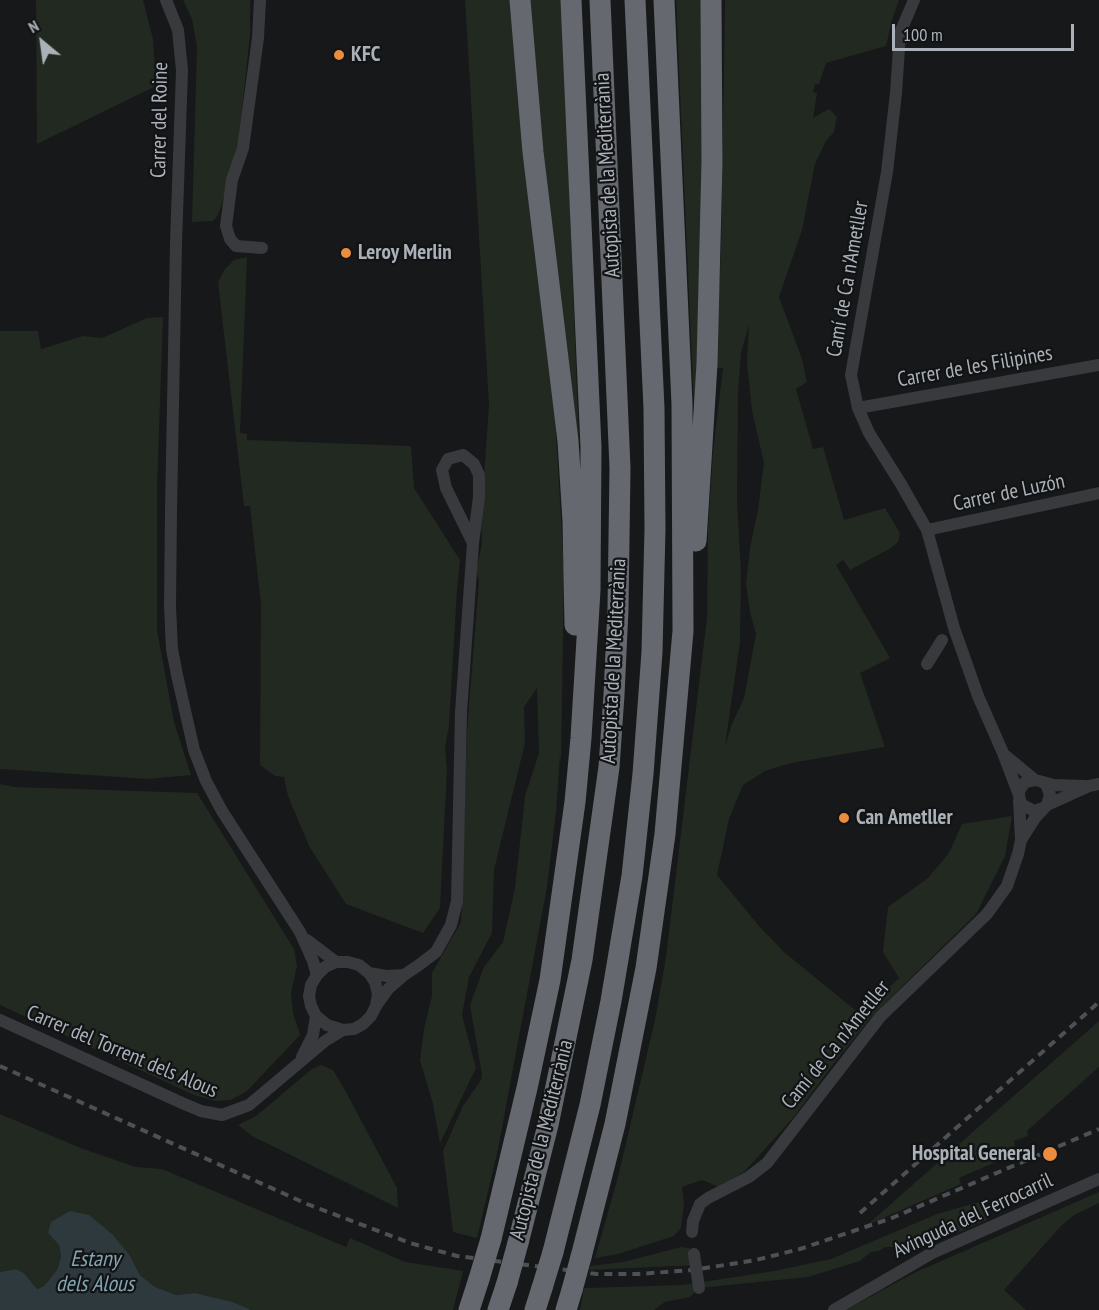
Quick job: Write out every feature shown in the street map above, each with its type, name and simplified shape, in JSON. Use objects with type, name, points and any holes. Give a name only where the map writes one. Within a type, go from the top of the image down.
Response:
[{"type":"highway","points":[[520,0],[534,152],[568,441],[575,578],[575,802]]},
{"type":"highway","points":[[469,1310],[491,1239],[542,1019],[562,900],[575,802],[586,662],[592,515],[589,381],[571,0]]},
{"type":"highway","name":"Autopista de la Mediterrània","points":[[498,1310],[549,1125],[582,960],[609,767],[619,598],[620,468],[600,0]]},
{"type":"highway","name":"Autopista de la Mediterrània","points":[[535,1310],[553,1252],[590,1105],[611,1001],[632,876],[643,774],[652,652],[656,529],[654,408],[635,0]]},
{"type":"highway","points":[[664,0],[682,404],[682,631],[675,735]]},
{"type":"highway","points":[[569,1300],[615,1124],[646,968],[664,845],[690,616],[707,364],[712,162],[711,0]]},
{"type":"street","name":"Carrer del Roine","points":[[166,0],[178,30],[182,52],[176,243],[170,606],[177,675],[194,750],[206,781],[222,811],[300,932]]},
{"type":"street","points":[[260,0],[258,39],[243,148],[232,180],[226,226],[230,239],[236,246],[262,248]]},
{"type":"street","name":"Camí de Ca n'Ametller","points":[[914,0],[905,16],[900,33],[887,172],[851,375],[858,408],[869,433],[927,530],[954,628],[978,696],[1003,753],[1019,798],[1021,840]]},
{"type":"street","name":"Carrer de les Filipines","points":[[858,408],[1099,364]]},
{"type":"street","points":[[376,1006],[378,994],[375,982],[359,965],[348,962],[336,962],[325,967],[316,975],[309,996],[316,1016],[323,1024],[343,1030],[354,1029],[371,1016],[388,989],[436,952],[452,925],[457,901],[461,711],[473,543],[478,513],[479,475],[474,464],[463,455],[448,459],[442,470],[446,488],[473,543]]},
{"type":"street","name":"Carrer de Luzón","points":[[927,530],[1099,493]]},
{"type":"street","points":[[927,664],[942,640]]},
{"type":"street","name":"Camí de Ca n'Ametller","points":[[1003,753],[1039,781]]},
{"type":"street","points":[[1039,781],[1053,785],[1094,785],[1045,806],[1029,810],[1019,798],[1025,783],[1039,781]]},
{"type":"street","points":[[1039,781],[1049,790],[1049,800],[1045,806]]},
{"type":"street","name":"Camí de Ca n'Ametller","points":[[692,1232],[696,1210],[700,1204],[749,1177],[767,1163],[880,1017],[987,914],[1007,886],[1021,840],[1045,806]]},
{"type":"street","points":[[300,932],[315,948],[336,962]]},
{"type":"street","points":[[300,932],[316,975]]},
{"type":"street","points":[[369,973],[386,976],[404,975]]},
{"type":"street","points":[[300,1061],[313,1035],[316,1016]]},
{"type":"street","name":"Carrer del Torrent dels Alous","points":[[0,1020],[201,1111],[222,1115],[249,1105],[300,1061]]},
{"type":"street","points":[[300,1061],[343,1030]]},
{"type":"street","name":"Avinguda del Ferrocarril","points":[[834,1310],[932,1253],[1099,1179]]},
{"type":"street","points":[[694,1254],[699,1288]]},
{"type":"shaded area","points":[[36,0],[143,0],[153,39],[156,86],[37,144]]},
{"type":"shaded area","points":[[183,0],[250,0],[250,35],[238,146],[218,215],[213,221],[192,222],[197,46],[192,19]]},
{"type":"shaded area","points":[[465,0],[512,0],[554,398],[564,571],[561,764],[560,755],[547,887],[498,1149],[477,1238],[453,1232],[443,1151],[463,1106],[481,1080],[470,1005],[484,967],[503,942],[515,888],[525,796],[539,753],[537,688],[524,707],[525,743],[494,870],[492,933],[469,977],[462,1015],[476,1068],[440,1143],[433,1104],[420,1060],[432,996],[432,973],[461,922],[467,731],[479,581],[476,570],[482,544],[481,521],[489,405]]},
{"type":"shaded area","points":[[530,0],[562,0],[582,524],[532,54]]},
{"type":"shaded area","points":[[676,0],[703,0],[702,297],[694,408]]},
{"type":"shaded area","points":[[725,0],[899,0],[886,46],[826,63],[819,84],[815,84],[813,92],[817,93],[813,118],[829,109],[837,117],[834,132],[826,141],[815,164],[802,230],[779,297],[802,359],[807,382],[796,389],[813,449],[823,447],[844,520],[885,508],[900,533],[898,542],[891,548],[850,570],[843,560],[836,565],[890,658],[860,673],[885,747],[791,763],[765,771],[743,785],[729,819],[717,875],[784,952],[860,1014],[899,978],[883,952],[888,907],[928,878],[949,853],[962,824],[1012,816],[1005,856],[976,914],[873,1015],[793,1118],[744,1172],[719,1187],[702,1180],[682,1187],[684,1204],[681,1228],[674,1236],[618,1254],[595,1258],[618,1177],[655,1020],[666,957],[707,618],[708,530],[713,451],[723,368],[715,368],[721,252]],"holes":[[[749,324],[747,362],[752,411],[764,463],[746,584],[756,634],[744,698],[725,746],[740,642],[741,572],[737,502],[738,392],[741,353]]]},
{"type":"shaded area","points":[[247,257],[240,433],[247,434],[247,440],[411,446],[414,488],[460,560],[449,725],[445,748],[447,770],[440,908],[423,933],[346,904],[309,846],[288,796],[284,777],[275,776],[260,765],[261,604],[250,506],[244,506],[218,282],[225,269],[234,260]]},
{"type":"shaded area","points":[[163,317],[157,487],[157,630],[174,722],[191,775],[148,779],[0,769],[0,331],[38,331],[41,349],[83,336],[102,338],[147,318]]},
{"type":"shaded area","points":[[0,784],[15,787],[197,793],[294,949],[297,966],[291,993],[293,1013],[300,1035],[247,1091],[231,1100],[215,1101],[194,1095],[0,1005]]},
{"type":"shaded area","points":[[1099,1021],[1099,1067],[1027,1131],[1028,1136],[1014,1141],[1015,1146],[1008,1149],[1012,1155],[959,1178],[961,1184],[867,1225]]},
{"type":"shaded area","points":[[321,1065],[333,1070],[345,1090],[397,1188],[398,1208],[252,1136],[238,1125],[256,1116],[312,1069]]},
{"type":"shaded area","points":[[0,1114],[83,1149],[136,1167],[162,1169],[346,1247],[350,1238],[405,1262],[463,1271],[453,1310],[251,1310],[233,1302],[195,1293],[176,1295],[155,1287],[140,1275],[130,1256],[89,1216],[48,1233],[59,1245],[61,1257],[57,1270],[44,1286],[37,1289],[24,1273],[16,1269],[0,1272]]},
{"type":"shaded area","points":[[1099,1192],[1099,1203],[1074,1215],[1060,1227],[1004,1290],[1026,1310],[846,1310],[914,1273]]},
{"type":"shaded area","points":[[979,1202],[987,1220],[957,1233],[949,1229],[907,1247],[885,1247],[871,1252],[860,1261],[808,1277],[699,1288],[690,1297],[665,1302],[654,1310],[580,1310],[584,1288],[683,1285],[774,1271],[831,1259],[937,1214]]},
{"type":"shaded area","points":[[681,1247],[689,1248],[694,1254],[696,1265],[589,1270],[591,1266],[623,1262]]},
{"type":"water","name":"Estany dels Alous","points":[[70,1211],[89,1215],[113,1235],[130,1256],[140,1275],[155,1287],[176,1295],[195,1293],[233,1302],[251,1310],[0,1310],[0,1272],[16,1269],[24,1273],[37,1289],[44,1286],[57,1270],[61,1257],[59,1245],[48,1233],[51,1222]]},
{"type":"railway","points":[[860,1213],[1099,1002]]},
{"type":"railway","points":[[0,1066],[307,1204],[410,1243],[457,1256],[597,1274],[693,1270],[756,1260],[800,1249],[892,1218],[1099,1129]]},
{"type":"place","name":"KFC","points":[[339,55]]},
{"type":"place","name":"Leroy Merlin","points":[[346,253]]},
{"type":"place","name":"Can Ametller","points":[[844,818]]},
{"type":"place","name":"Hospital General","points":[[1050,1154]]}]
